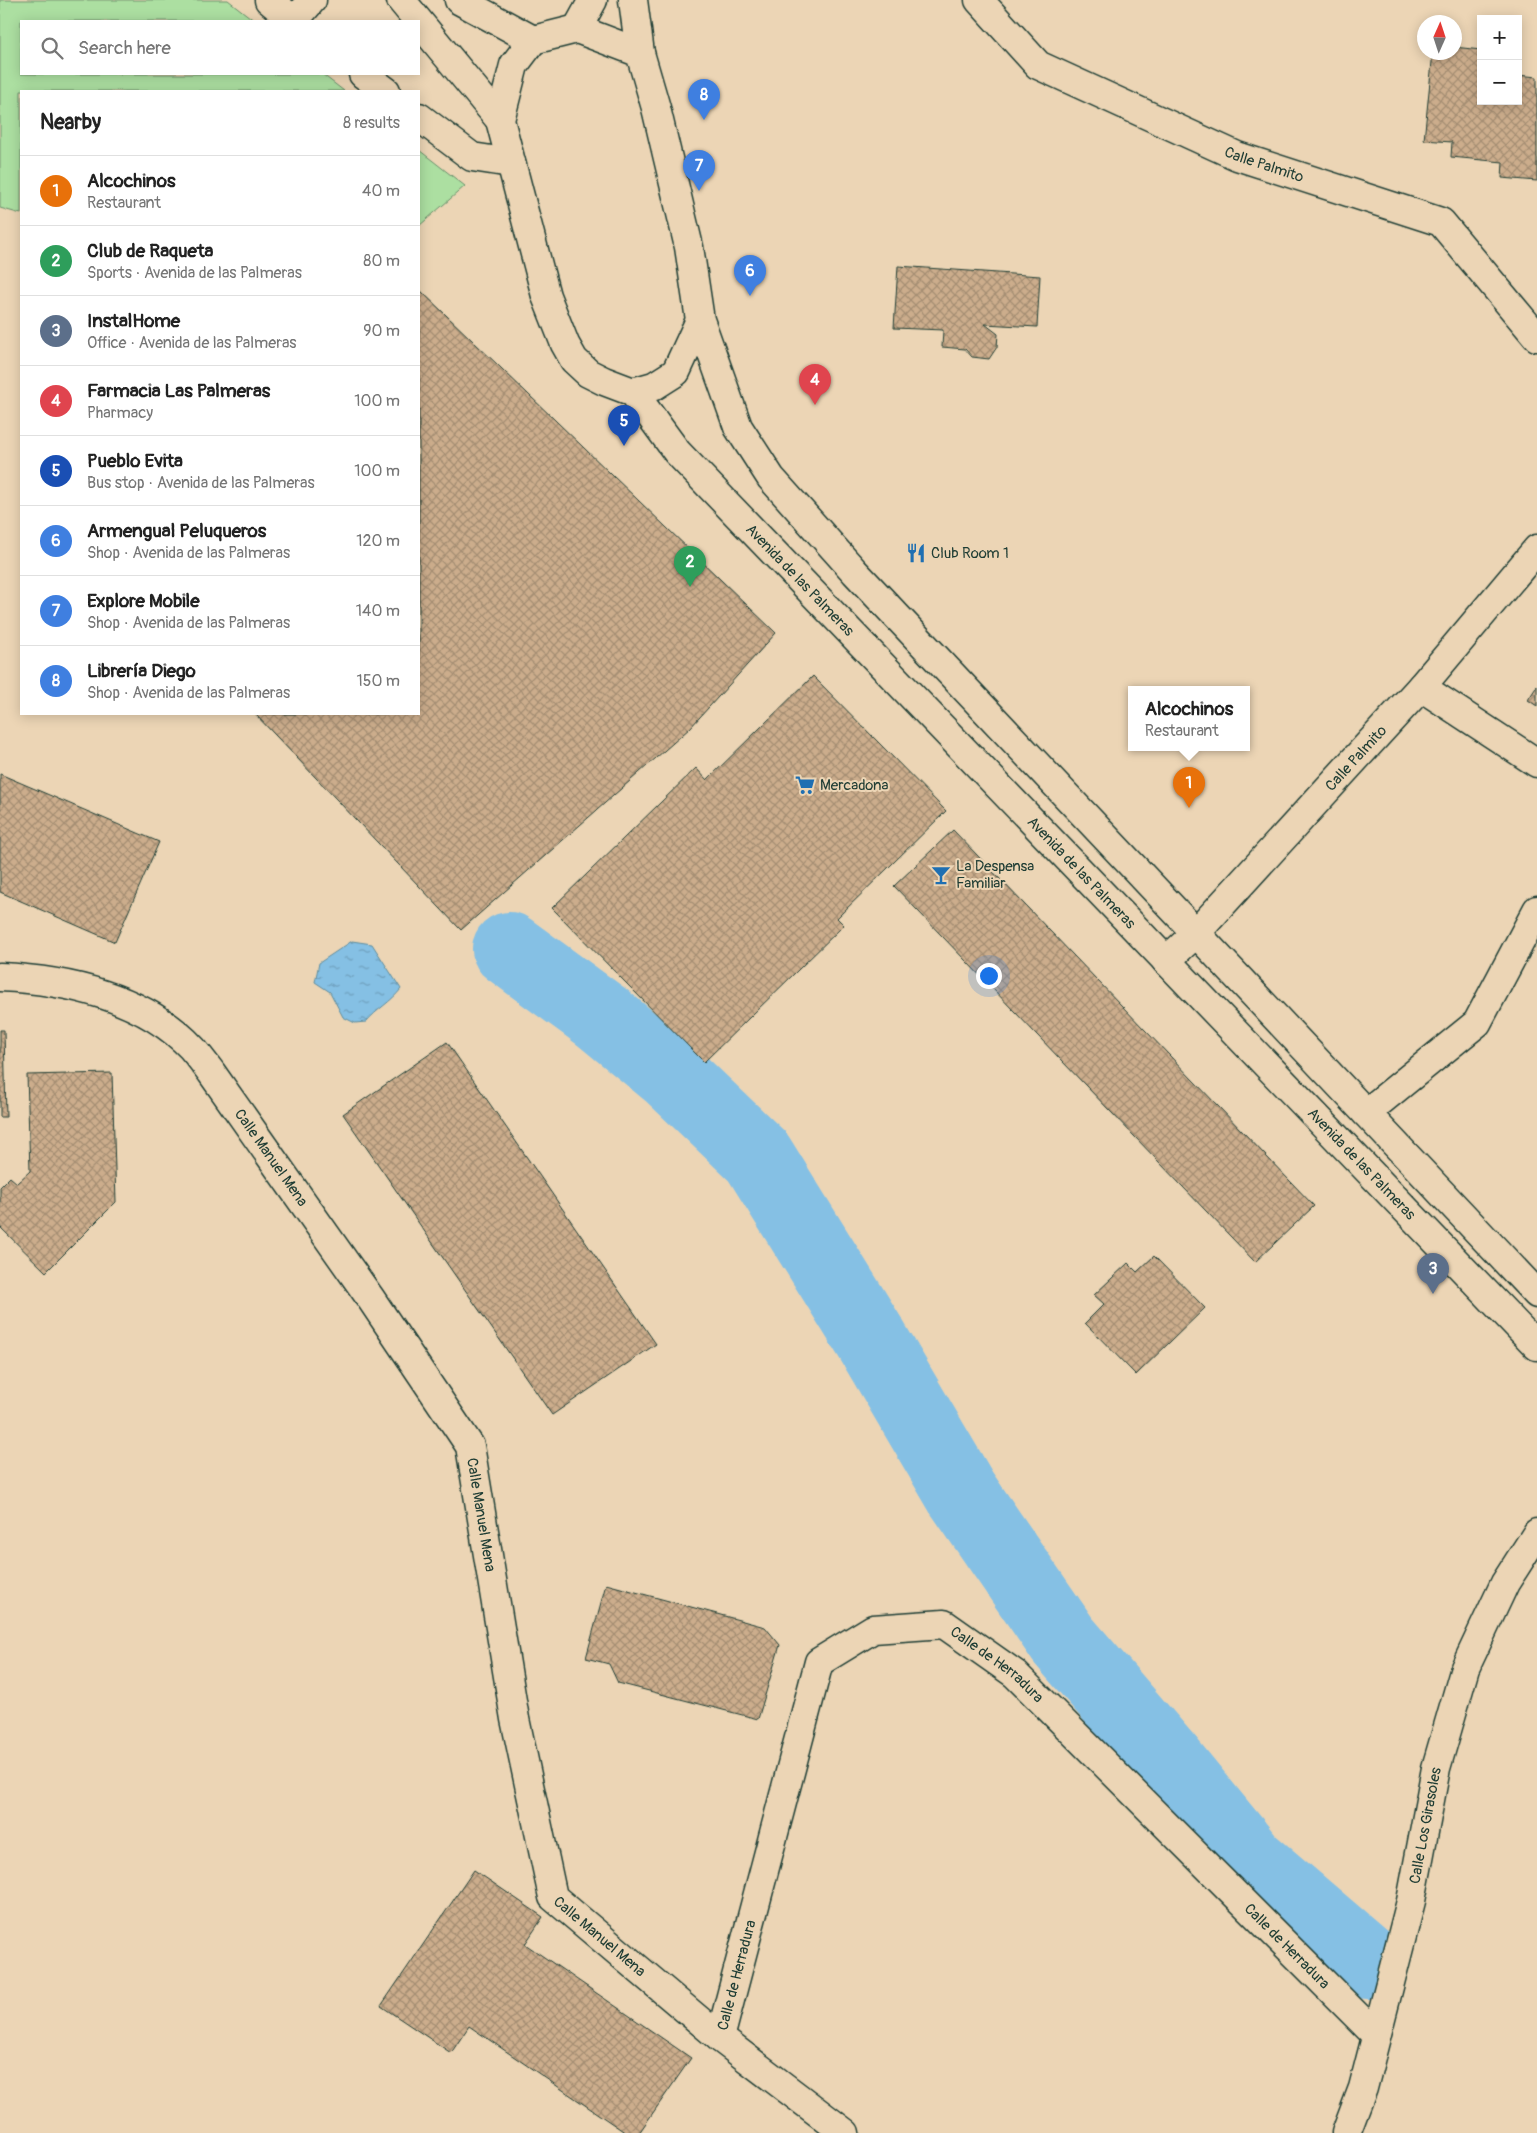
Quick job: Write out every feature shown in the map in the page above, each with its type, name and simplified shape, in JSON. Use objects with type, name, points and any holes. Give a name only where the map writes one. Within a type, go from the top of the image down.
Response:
[{"type":"street","points":[[269,0],[293,20]]},
{"type":"street","points":[[295,20],[312,0]]},
{"type":"street","points":[[402,0],[418,20]]},
{"type":"street","points":[[459,0],[533,40]]},
{"type":"street","points":[[577,29],[593,0]]},
{"type":"street","points":[[633,0],[640,54],[656,108],[689,247],[700,320],[738,427],[771,478],[855,572],[1537,1294]]},
{"type":"street","name":"Calle Palmito","points":[[979,0],[1038,66],[1236,156],[1441,222],[1537,337]]},
{"type":"street","points":[[420,22],[500,120],[546,296],[565,344],[574,360],[588,373],[604,382],[633,392],[654,386],[676,372],[700,320]]},
{"type":"street","points":[[500,120],[514,65],[533,40],[577,29],[640,54]]},
{"type":"street","points":[[364,75],[385,90]]},
{"type":"street","points":[[420,118],[472,157],[511,163]]},
{"type":"street","name":"Avenida de las Palmeras","points":[[633,392],[677,452],[1537,1346]]},
{"type":"street","name":"Calle Palmito","points":[[1166,961],[1196,933],[1421,687],[1537,549]]},
{"type":"street","points":[[1421,687],[1537,763]]},
{"type":"street","points":[[1366,1113],[1478,1024],[1537,910]]},
{"type":"street","name":"Calle Manuel Mena","points":[[0,977],[28,978],[61,983],[111,998],[140,1010],[167,1027],[191,1048],[212,1072],[366,1291],[470,1446],[515,1719],[553,1897],[720,2038],[845,2133]]},
{"type":"street","name":"Calle Los Girasoles","points":[[1346,2133],[1363,2088],[1411,1901],[1436,1768],[1465,1668],[1505,1583],[1537,1533]]},
{"type":"street","name":"Calle de Herradura","points":[[720,2038],[819,1662],[874,1629],[944,1624],[1015,1674],[1376,2035]]},
{"type":"green space","points":[[0,0],[228,0],[254,20],[20,20],[20,75],[323,75],[343,90],[20,90],[20,214],[0,208]]},
{"type":"green space","points":[[420,151],[465,186],[420,225]]},
{"type":"water","points":[[352,941],[372,944],[401,989],[366,1022],[355,1023],[343,1017],[330,992],[315,982],[319,963]]},
{"type":"building","points":[[1462,48],[1477,50],[1477,105],[1522,105],[1522,75],[1537,77],[1537,181],[1502,178],[1503,162],[1451,157],[1452,142],[1424,140],[1432,60],[1462,60]]},
{"type":"building","points":[[898,266],[1040,276],[1037,327],[985,324],[998,334],[997,347],[989,359],[972,357],[965,349],[942,347],[943,330],[894,328]]},
{"type":"building","points":[[420,290],[776,633],[690,728],[461,930],[256,715],[420,715]]},
{"type":"building","points":[[813,676],[946,811],[837,918],[844,925],[704,1062],[552,908],[696,768],[707,780]]},
{"type":"building","points":[[1537,686],[1537,706],[1528,700]]},
{"type":"building","points":[[0,774],[159,842],[115,942],[0,892]]},
{"type":"building","points":[[953,830],[1314,1206],[1255,1262],[894,886]]},
{"type":"building","points":[[0,1030],[4,1030],[6,1117],[0,1117]]},
{"type":"building","points":[[447,1042],[656,1344],[552,1415],[343,1114]]},
{"type":"building","points":[[112,1073],[116,1202],[46,1272],[0,1227],[0,1187],[10,1177],[17,1183],[30,1171],[27,1075]]},
{"type":"building","points":[[1154,1256],[1205,1308],[1136,1375],[1085,1323],[1104,1304],[1094,1295],[1128,1263],[1137,1272]]},
{"type":"building","points":[[606,1584],[765,1627],[780,1645],[758,1719],[618,1683],[609,1664],[586,1658]]},
{"type":"building","points":[[474,1870],[543,1917],[525,1944],[691,2058],[639,2133],[626,2133],[469,2026],[451,2053],[381,2006]]},
{"type":"waterway","points":[[509,949],[602,1017],[671,1074],[758,1157],[871,1339],[961,1492],[1063,1640],[1169,1763],[1250,1862],[1367,1962]]},
{"type":"place","name":"Librería Diego","points":[[704,120]]},
{"type":"place","name":"Explore Mobile","points":[[699,191]]},
{"type":"place","name":"Armengual Peluqueros","points":[[750,296]]},
{"type":"place","name":"Farmacia Las Palmeras","points":[[815,405]]},
{"type":"place","name":"Pueblo Evita","points":[[624,446]]},
{"type":"place","name":"Club Room 1","points":[[916,553]]},
{"type":"place","name":"Club de Raqueta","points":[[690,587]]},
{"type":"place","name":"Mercadona","points":[[805,785]]},
{"type":"place","name":"Alcochinos","points":[[1189,808]]},
{"type":"place","name":"La Despensa Familiar","points":[[941,875]]},
{"type":"place","name":"InstalHome","points":[[1433,1294]]}]
